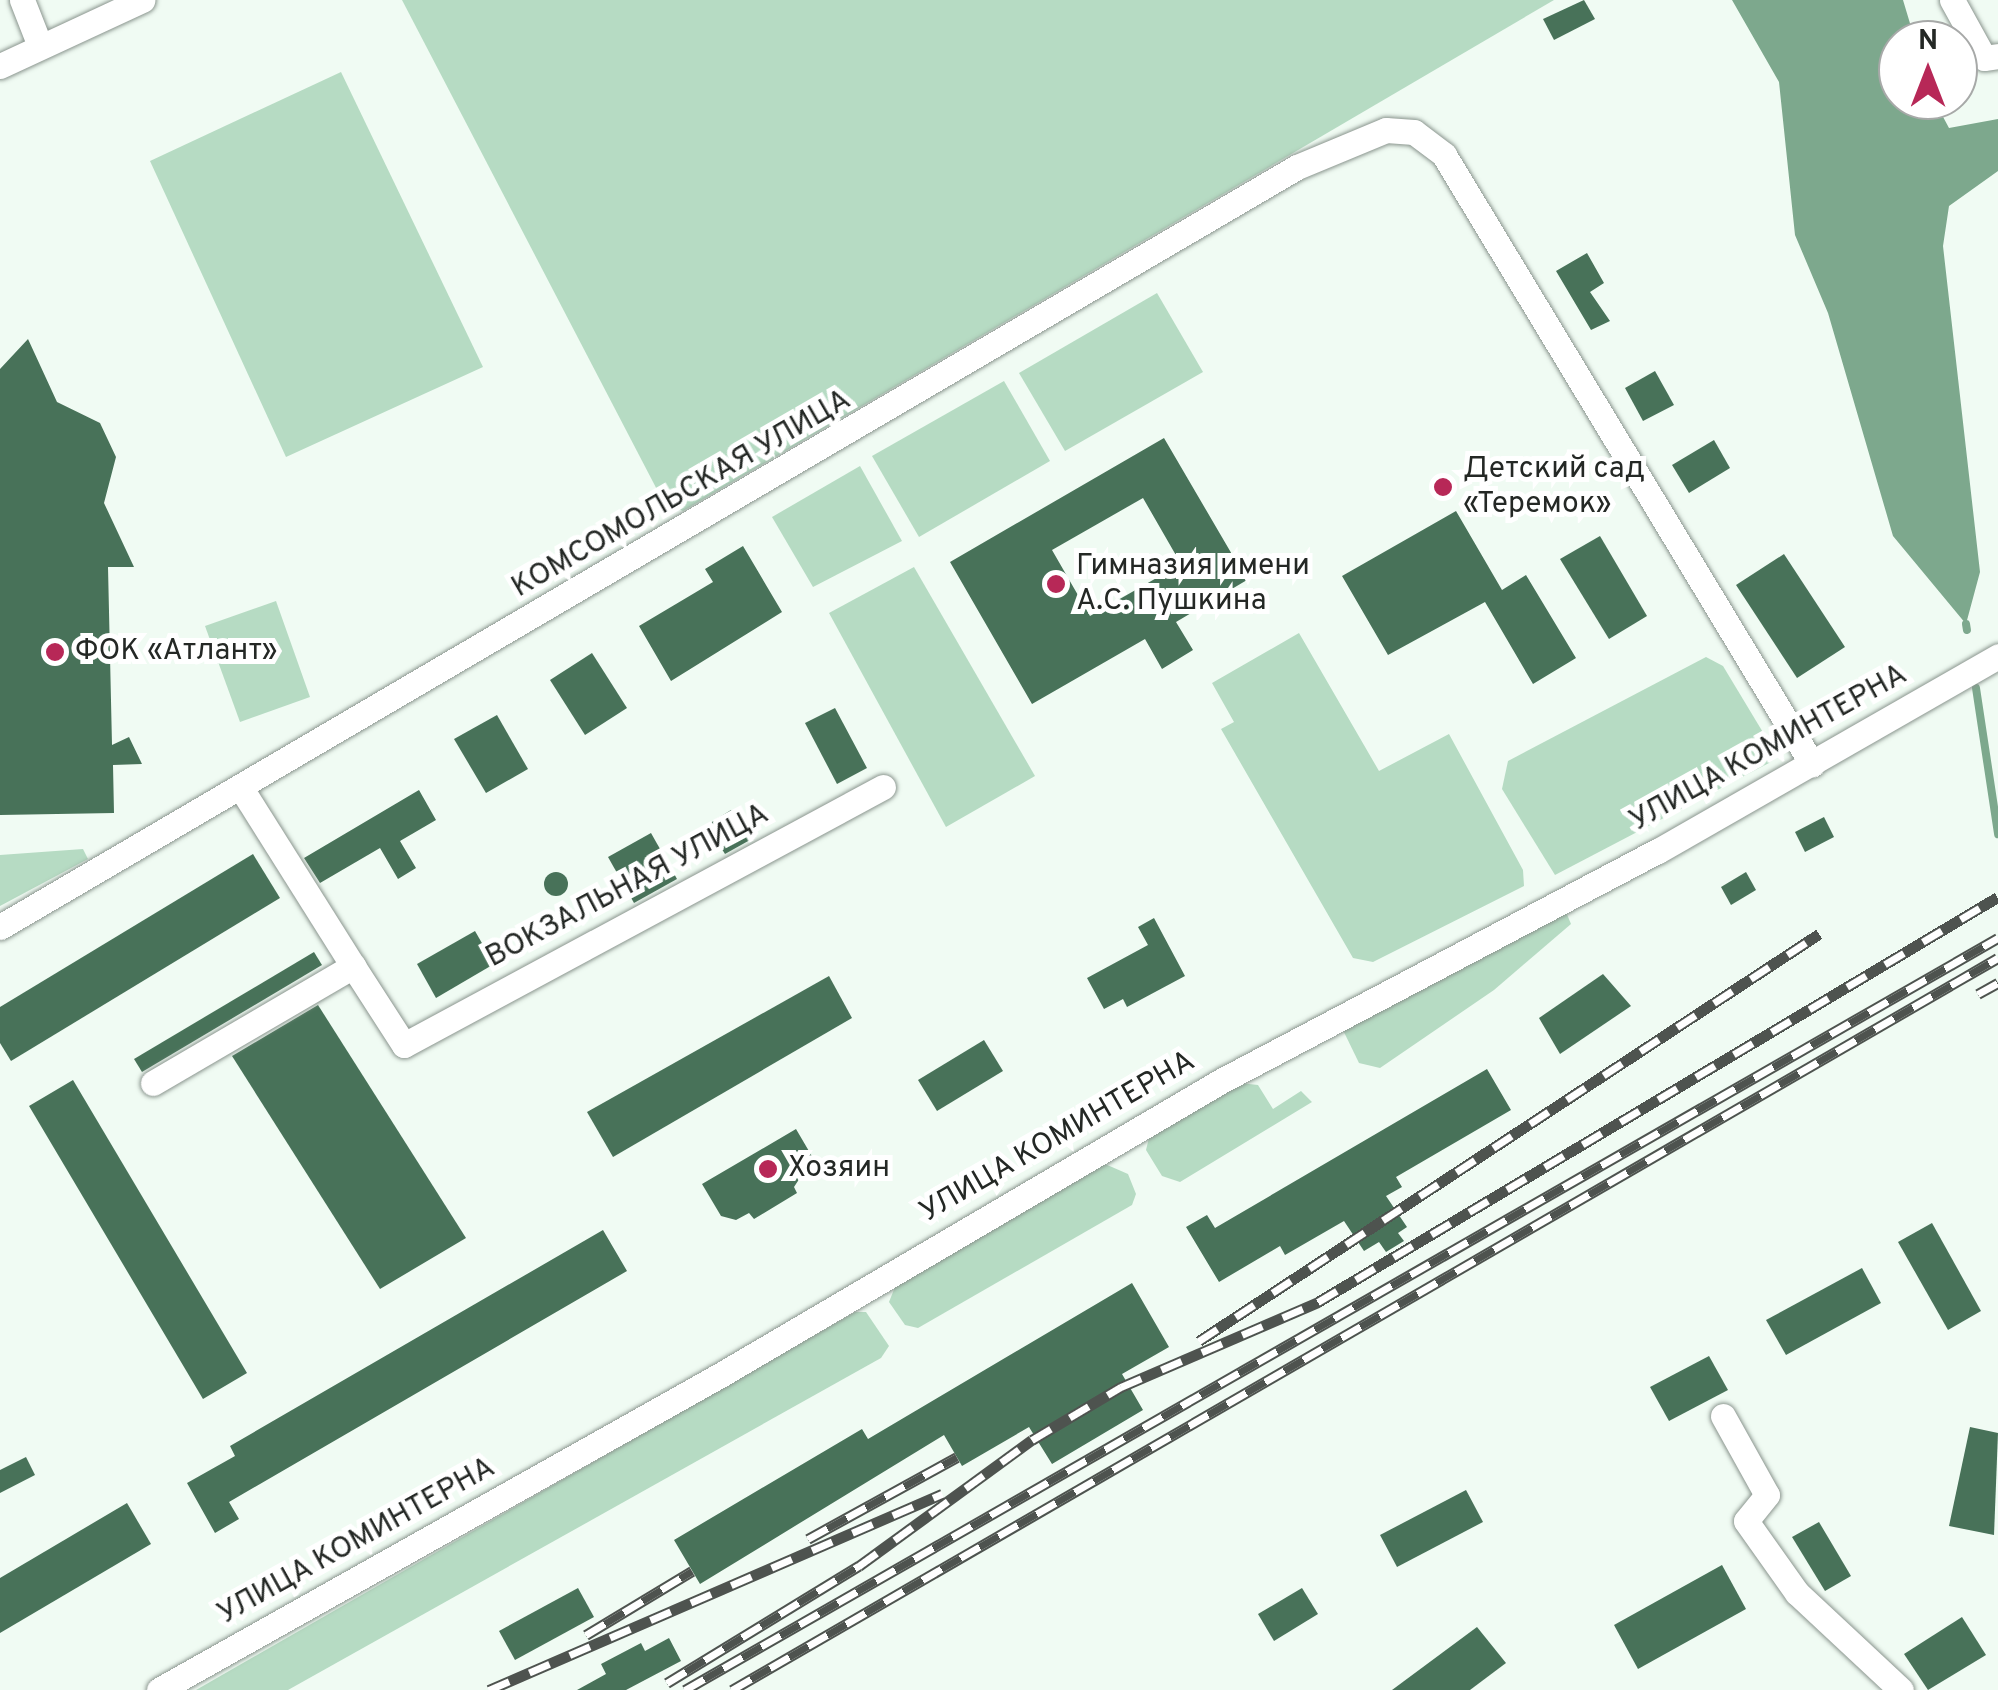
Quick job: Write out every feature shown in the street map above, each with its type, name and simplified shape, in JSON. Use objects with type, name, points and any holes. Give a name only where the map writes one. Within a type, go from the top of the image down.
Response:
[{"type":"street","points":[[22,0],[40,46]]},
{"type":"street","points":[[0,66],[142,0]]},
{"type":"street","points":[[1952,0],[1984,58],[1998,56]]},
{"type":"street","name":"КОМСОМОЛЬСКАЯ УЛИЦА","points":[[0,927],[242,790],[1297,167],[1366,134],[1400,130],[1432,141],[1444,155],[1812,764]]},
{"type":"street","name":"УЛИЦА КОМИНТЕРНА","points":[[159,1690],[722,1374],[1316,1027],[1812,764],[1998,656]]},
{"type":"street","name":"ВОКЗАЛЬНАЯ УЛИЦА","points":[[352,966],[404,1045],[882,787]]},
{"type":"street","points":[[153,1083],[352,966],[242,790]]},
{"type":"street","points":[[1724,1416],[1767,1495],[1746,1521],[1798,1592],[1900,1690]]},
{"type":"shaded area","points":[[402,0],[1554,0],[683,511],[664,503]]},
{"type":"shaded area","points":[[1732,0],[1903,0],[1909,20],[1878,20],[1878,120],[1945,120],[1949,128],[1998,119],[1998,171],[1949,206],[1943,246],[1980,572],[1966,624],[1893,536],[1828,313],[1795,235],[1779,82]]},
{"type":"shaded area","points":[[341,72],[483,367],[286,457],[150,161]]},
{"type":"shaded area","points":[[1157,293],[1203,372],[1065,451],[1019,373]]},
{"type":"shaded area","points":[[1004,381],[1050,461],[919,537],[872,456]]},
{"type":"shaded area","points":[[860,466],[902,541],[813,587],[772,517]]},
{"type":"shaded area","points":[[914,567],[1035,776],[946,827],[829,613]]},
{"type":"shaded area","points":[[276,601],[310,697],[240,722],[205,626]]},
{"type":"shaded area","points":[[1299,633],[1379,771],[1449,734],[1523,870],[1524,886],[1373,962],[1353,958],[1221,729],[1234,722],[1212,683]]},
{"type":"shaded area","points":[[1706,657],[1723,666],[1773,749],[1769,763],[1555,875],[1502,789],[1508,761]]},
{"type":"shaded area","points":[[83,849],[88,859],[0,906],[0,855]]},
{"type":"shaded area","points":[[1566,912],[1571,924],[1494,990],[1380,1068],[1359,1063],[1341,1026]]},
{"type":"shaded area","points":[[1240,1083],[1258,1085],[1273,1109],[1301,1091],[1312,1102],[1180,1182],[1162,1176],[1146,1150],[1150,1134]]},
{"type":"shaded area","points":[[1105,1164],[1128,1174],[1136,1194],[1132,1205],[918,1328],[905,1325],[889,1302],[895,1287]]},
{"type":"shaded area","points":[[855,1312],[866,1312],[889,1346],[881,1358],[288,1690],[196,1690]]},
{"type":"building","points":[[1584,0],[1595,19],[1554,40],[1543,19]]},
{"type":"building","points":[[1587,253],[1604,283],[1590,292],[1610,321],[1591,330],[1556,271]]},
{"type":"building","name":"ФОК «Атлант»","points":[[28,339],[57,402],[100,423],[116,457],[104,503],[134,567],[108,567],[112,745],[129,737],[142,764],[113,765],[114,813],[0,815],[0,369]]},
{"type":"building","points":[[1655,371],[1674,405],[1643,421],[1625,388]]},
{"type":"building","points":[[1164,438],[1247,580],[1176,622],[1193,650],[1162,669],[1145,639],[1032,704],[950,562]],"holes":[[[1143,498],[1181,564],[1090,616],[1052,550]]]},
{"type":"building","points":[[1714,440],[1730,468],[1689,493],[1672,465]]},
{"type":"building","points":[[1456,511],[1502,590],[1526,575],[1576,658],[1533,684],[1485,602],[1388,655],[1342,576]]},
{"type":"building","points":[[1600,536],[1647,616],[1609,639],[1560,559]]},
{"type":"building","points":[[743,546],[782,612],[671,681],[639,626],[713,582],[705,569]]},
{"type":"building","points":[[1784,554],[1845,647],[1797,678],[1736,585]]},
{"type":"building","points":[[592,653],[627,708],[585,735],[550,680]]},
{"type":"building","points":[[835,708],[867,768],[837,784],[805,723]]},
{"type":"building","points":[[497,715],[528,769],[486,793],[454,739]]},
{"type":"building","points":[[419,790],[436,820],[400,841],[416,868],[398,879],[380,848],[320,883],[304,858]]},
{"type":"building","points":[[731,810],[750,840],[725,854],[707,825]]},
{"type":"building","points":[[1824,817],[1834,837],[1805,852],[1795,832]]},
{"type":"building","points":[[651,833],[677,879],[634,903],[608,857]]},
{"type":"building","points":[[253,854],[280,898],[11,1061],[0,1043],[0,1007]]},
{"type":"building","points":[[556,872],[565,875],[565,893],[556,896],[547,893],[544,884],[547,875]]},
{"type":"building","points":[[1746,872],[1756,890],[1731,905],[1721,887]]},
{"type":"building","points":[[1154,918],[1185,976],[1127,1007],[1123,999],[1104,1009],[1087,978],[1148,945],[1138,927]]},
{"type":"building","points":[[475,931],[494,964],[436,998],[417,964]]},
{"type":"building","points":[[314,952],[322,965],[142,1072],[134,1059]]},
{"type":"building","points":[[1603,974],[1631,1006],[1560,1054],[1539,1018]]},
{"type":"building","points":[[829,976],[852,1018],[613,1157],[587,1112]]},
{"type":"building","points":[[318,1005],[466,1238],[380,1289],[232,1056]]},
{"type":"building","points":[[984,1040],[1003,1071],[937,1111],[918,1080]]},
{"type":"building","points":[[1487,1069],[1511,1110],[1396,1177],[1402,1187],[1386,1196],[1407,1227],[1398,1233],[1404,1241],[1386,1252],[1379,1242],[1364,1251],[1344,1221],[1285,1255],[1280,1246],[1219,1282],[1186,1227],[1207,1215],[1215,1228]]},
{"type":"building","points":[[73,1080],[247,1373],[203,1399],[29,1106]]},
{"type":"building","name":"Хозяин","points":[[796,1129],[813,1158],[794,1187],[797,1193],[754,1219],[749,1213],[736,1220],[721,1216],[702,1184]]},
{"type":"building","points":[[1932,1223],[1981,1311],[1948,1330],[1898,1242]]},
{"type":"building","points":[[603,1230],[627,1271],[229,1502],[239,1519],[215,1533],[187,1483],[235,1456],[230,1446]]},
{"type":"building","points":[[1862,1268],[1881,1303],[1786,1355],[1766,1320]]},
{"type":"building","points":[[1132,1283],[1169,1347],[1122,1374],[1143,1410],[1052,1464],[1029,1427],[962,1466],[944,1435],[700,1584],[674,1540],[862,1429],[868,1439]]},
{"type":"building","points":[[1709,1356],[1728,1390],[1669,1421],[1650,1387]]},
{"type":"building","points":[[1970,1427],[1998,1433],[1994,1535],[1949,1526]]},
{"type":"building","points":[[26,1457],[35,1475],[0,1493],[0,1470]]},
{"type":"building","points":[[1466,1490],[1483,1522],[1397,1567],[1380,1535]]},
{"type":"building","points":[[127,1503],[151,1544],[0,1633],[0,1578]]},
{"type":"building","points":[[1819,1522],[1851,1576],[1825,1591],[1792,1537]]},
{"type":"building","points":[[1722,1565],[1746,1609],[1638,1669],[1614,1625]]},
{"type":"building","points":[[578,1588],[594,1617],[515,1660],[499,1631]]},
{"type":"building","points":[[1302,1588],[1318,1614],[1274,1641],[1258,1614]]},
{"type":"building","points":[[1962,1617],[1986,1655],[1928,1690],[1904,1654]]},
{"type":"building","points":[[1477,1627],[1506,1663],[1470,1690],[1392,1690]]},
{"type":"building","points":[[669,1638],[681,1661],[626,1690],[577,1690],[606,1674],[601,1664],[641,1643],[645,1651]]},
{"type":"waterway","points":[[1966,624],[1967,630]]},
{"type":"waterway","points":[[1976,688],[1998,834]]},
{"type":"railway","points":[[667,1683],[859,1566],[1032,1440],[1121,1387],[1318,1302],[1998,897]]},
{"type":"railway","points":[[1199,1341],[1819,934]]},
{"type":"railway","points":[[685,1690],[1998,938]]},
{"type":"railway","points":[[732,1690],[1998,958]]},
{"type":"railway","points":[[1978,994],[1998,983]]},
{"type":"railway","points":[[808,1539],[957,1457]]},
{"type":"railway","points":[[489,1690],[942,1494]]},
{"type":"railway","points":[[586,1635],[692,1571]]},
{"type":"place","name":"Детский сад «Теремок»","points":[[1443,487]]},
{"type":"place","name":"Гимназия имени А.С. Пушкина","points":[[1056,584]]},
{"type":"place","name":"ФОК «Атлант»","points":[[55,652]]},
{"type":"place","name":"Хозяин","points":[[768,1169]]}]
